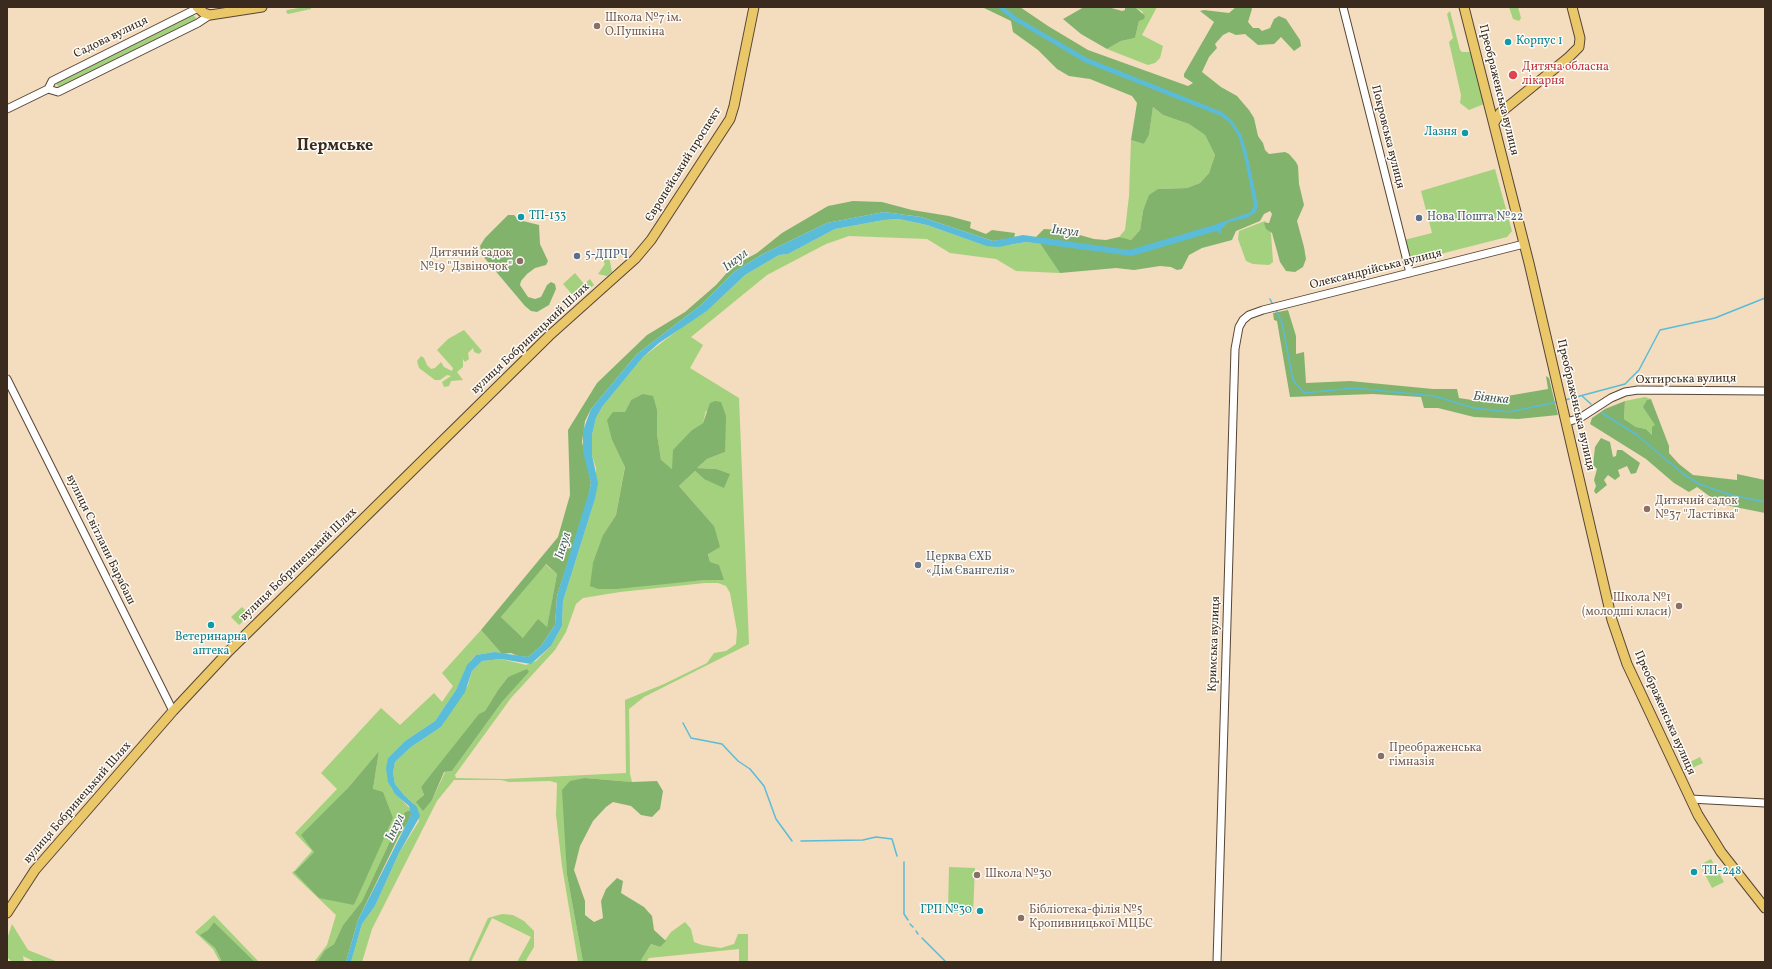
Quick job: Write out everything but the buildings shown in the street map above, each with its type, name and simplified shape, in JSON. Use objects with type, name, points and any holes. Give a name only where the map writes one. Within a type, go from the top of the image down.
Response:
[{"type":"main road","name":"Садова вулиця","points":[[197,8],[207,17],[262,7]]},
{"type":"main road","name":"Європейський проспект","points":[[635,259],[651,240],[730,119],[754,7]]},
{"type":"main road","name":"Преображенська вулиця","points":[[1464,7],[1567,422],[1612,620],[1627,664],[1698,815],[1721,852],[1765,908]]},
{"type":"main road","points":[[1494,123],[1500,113],[1569,58],[1579,47],[1580,38],[1572,7]]},
{"type":"main road","name":"вулиця Бобринецький Шлях","points":[[7,913],[35,870],[173,712],[257,622],[508,376],[582,305],[635,259]]},
{"type":"street","name":"Покровська вулиця","points":[[1343,7],[1410,273]]},
{"type":"street","name":"Садова вулиця","points":[[7,109],[48,89],[52,81],[197,8]]},
{"type":"street","name":"Садова вулиця","points":[[48,89],[58,92],[207,17]]},
{"type":"street","name":"Олександрійська вулиця","points":[[1239,327],[1243,320],[1262,310],[1524,244]]},
{"type":"street","name":"Кримська вулиця","points":[[1217,962],[1235,349],[1239,327]]},
{"type":"street","name":"вулиця Світлани Барабаш","points":[[7,379],[173,712]]},
{"type":"street","name":"Охтирська вулиця","points":[[1567,422],[1580,418],[1611,398],[1625,392],[1638,390],[1765,391]]},
{"type":"street","points":[[1690,799],[1765,802]]},
{"type":"green space","points":[[311,7],[311,9],[288,14],[286,12],[287,10]]},
{"type":"green space","points":[[982,7],[1020,7],[1088,50],[1188,86],[1193,83],[1184,77],[1184,74],[1214,22],[1200,11],[1204,10],[1229,13],[1236,7],[1251,7],[1252,9],[1248,22],[1253,28],[1259,28],[1262,31],[1270,28],[1274,19],[1279,16],[1286,19],[1300,40],[1301,46],[1294,51],[1281,37],[1274,44],[1258,45],[1245,34],[1236,35],[1229,32],[1223,35],[1215,44],[1217,48],[1209,57],[1202,72],[1221,87],[1237,96],[1249,110],[1254,118],[1258,136],[1263,143],[1265,150],[1269,154],[1285,152],[1289,154],[1296,162],[1298,166],[1299,184],[1304,205],[1297,221],[1306,259],[1303,267],[1295,272],[1286,271],[1280,262],[1272,233],[1266,229],[1264,223],[1269,223],[1272,214],[1270,211],[1264,214],[1260,221],[1236,231],[1232,240],[1202,248],[1189,255],[1182,269],[1177,270],[1171,267],[1160,266],[1134,270],[1116,268],[1060,273],[1036,237],[1044,229],[1062,230],[1094,239],[1106,240],[1119,237],[1131,240],[1140,230],[1143,211],[1149,195],[1158,189],[1187,188],[1200,183],[1209,173],[1215,155],[1205,135],[1189,124],[1163,115],[1153,107],[1149,135],[1144,144],[1131,140],[1137,103],[1132,96],[1090,79],[1069,76],[1057,69],[1038,50],[1013,32],[1011,21]]},
{"type":"green space","points":[[1084,7],[1108,7],[1122,11],[1125,10],[1125,7],[1135,7],[1145,16],[1144,19],[1139,21],[1135,38],[1121,41],[1107,49],[1081,34],[1063,19]]},
{"type":"green space","points":[[1135,7],[1157,7],[1142,35],[1163,46],[1160,58],[1155,63],[1148,65],[1107,49],[1121,41],[1135,38],[1143,12]]},
{"type":"green space","points":[[1509,7],[1518,7],[1521,18],[1519,21],[1513,19]]},
{"type":"green space","points":[[1450,11],[1460,50],[1462,52],[1471,52],[1484,104],[1469,110],[1460,103],[1461,95],[1449,42],[1453,38],[1447,14]]},
{"type":"green space","points":[[193,14],[197,20],[61,87],[58,87],[56,83],[58,81]]},
{"type":"green space","points":[[1153,107],[1163,115],[1189,124],[1205,135],[1215,155],[1209,173],[1200,183],[1187,188],[1158,189],[1143,211],[1140,230],[1131,240],[1124,239],[1119,237],[1125,230],[1129,196],[1131,140],[1144,144],[1149,135]]},
{"type":"green space","points":[[1495,169],[1512,231],[1507,237],[1409,262],[1404,240],[1432,233],[1421,191]]},
{"type":"green space","points":[[853,201],[882,202],[912,210],[949,216],[971,222],[970,228],[986,234],[992,230],[1015,233],[1014,238],[993,241],[921,217],[884,212],[827,223],[761,255],[734,272],[701,305],[637,354],[591,409],[585,421],[582,442],[591,483],[587,503],[557,596],[555,625],[541,646],[528,657],[518,656],[511,653],[502,654],[481,630],[558,537],[570,495],[568,430],[597,383],[647,335],[685,312],[716,285],[733,266],[757,253],[782,233],[828,206]],"holes":[[[546,564],[557,574],[547,627],[538,619],[523,638],[501,617]]]},
{"type":"green space","name":"Дитячий садок №19 \"Дзвіночок\"","points":[[508,215],[514,215],[519,220],[539,225],[540,244],[548,261],[546,265],[535,268],[527,274],[521,281],[520,285],[528,297],[535,299],[541,297],[547,285],[551,282],[555,284],[556,289],[549,305],[537,312],[531,311],[525,306],[482,255],[480,246],[485,238]]},
{"type":"green space","points":[[899,219],[927,225],[986,246],[1010,245],[1026,242],[1042,244],[1060,273],[1016,271],[996,259],[950,253],[927,239],[849,236],[826,244],[767,275],[691,337],[703,345],[690,368],[739,398],[749,644],[644,697],[629,709],[630,774],[632,782],[585,778],[566,840],[567,875],[583,962],[578,962],[562,866],[556,815],[557,783],[550,781],[509,782],[501,780],[454,780],[437,801],[372,929],[362,962],[351,962],[362,924],[375,906],[399,853],[419,821],[413,803],[395,784],[393,773],[395,762],[411,747],[441,727],[468,685],[472,671],[482,661],[501,659],[526,665],[536,661],[551,646],[562,626],[563,601],[595,499],[596,468],[592,455],[592,435],[596,418],[602,407],[643,357],[682,327],[707,311],[745,275],[779,255],[788,254],[835,229],[884,220]],"holes":[[[631,400],[657,410],[657,434],[661,461],[672,469],[692,430],[703,423],[706,410],[725,452],[707,459],[697,468],[716,469],[704,479],[695,471],[679,486],[714,526],[708,553],[710,562],[724,580],[705,580],[598,589],[603,535],[616,515],[625,466],[612,440]],[[705,583],[718,583],[726,586],[730,593],[737,631],[736,644],[726,651],[714,653],[707,663],[664,684],[625,700],[626,773],[504,779],[456,778],[455,775],[511,698],[555,650],[566,632],[576,604],[583,598],[620,592]],[[529,672],[502,702],[452,771],[445,772],[432,800],[417,802],[424,795],[421,787],[485,711],[508,677]]]},
{"type":"green space","points":[[1265,221],[1269,224],[1271,234],[1273,262],[1269,265],[1253,264],[1246,261],[1238,239],[1239,231]]},
{"type":"green space","points":[[606,256],[610,261],[612,272],[607,276],[598,274],[605,264],[603,261]]},
{"type":"green space","points":[[575,273],[584,284],[590,279],[594,285],[577,300],[563,284]]},
{"type":"green space","points":[[1288,310],[1296,336],[1296,354],[1304,352],[1306,383],[1350,381],[1433,389],[1457,389],[1459,398],[1478,401],[1548,389],[1546,376],[1549,378],[1558,415],[1518,419],[1474,417],[1438,408],[1424,408],[1421,397],[1373,394],[1290,397],[1277,321],[1274,320],[1273,313]]},
{"type":"green space","points":[[464,330],[482,351],[479,354],[474,352],[473,348],[468,353],[469,359],[465,362],[463,359],[463,367],[457,372],[463,380],[451,381],[449,386],[444,387],[442,382],[451,376],[447,375],[440,380],[435,380],[419,368],[417,361],[421,356],[431,369],[435,368],[441,362],[444,367],[452,371],[453,368],[437,350],[448,339]]},
{"type":"green space","points":[[643,394],[653,396],[657,410],[657,434],[661,460],[672,469],[673,450],[692,430],[703,423],[710,403],[715,401],[721,402],[726,416],[725,452],[707,459],[697,468],[716,469],[730,474],[724,488],[704,479],[695,471],[679,486],[714,526],[720,547],[708,554],[710,562],[719,565],[724,580],[705,580],[616,589],[598,589],[590,586],[593,563],[603,535],[616,515],[625,467],[612,440],[607,420],[613,412],[625,412],[631,400]]},
{"type":"green space","points":[[1645,397],[1651,399],[1647,400],[1655,425],[1652,435],[1646,429],[1636,427],[1624,419],[1625,401]]},
{"type":"green space","points":[[1651,399],[1669,446],[1669,453],[1679,464],[1693,475],[1737,480],[1737,474],[1765,480],[1765,513],[1720,504],[1697,487],[1689,492],[1674,483],[1646,459],[1590,424],[1592,418],[1605,409],[1625,401],[1624,419],[1636,427],[1646,429],[1652,435],[1652,427],[1655,425],[1643,407],[1647,400]]},
{"type":"green space","points":[[1601,438],[1610,442],[1613,457],[1616,456],[1617,450],[1622,450],[1640,463],[1636,473],[1631,474],[1627,466],[1618,470],[1620,476],[1615,480],[1608,475],[1604,480],[1607,485],[1596,494],[1594,491],[1596,486],[1594,480],[1597,469],[1593,465],[1595,447]]},
{"type":"green space","points":[[545,564],[557,574],[547,628],[523,638],[501,617]]},
{"type":"green space","points":[[242,607],[250,615],[239,625],[231,617]]},
{"type":"green space","points":[[481,630],[502,654],[494,652],[476,655],[471,660],[456,690],[435,721],[405,741],[388,758],[391,788],[411,810],[405,812],[398,824],[362,901],[343,925],[334,944],[325,950],[317,962],[314,962],[327,945],[336,915],[292,873],[312,851],[295,833],[337,789],[321,773],[381,708],[400,725],[434,693],[442,702],[453,686],[442,673]],"holes":[[[379,751],[373,789],[368,871],[354,905],[294,871],[314,852],[347,789]]]},
{"type":"green space","points":[[527,669],[529,672],[502,702],[452,771],[444,772],[432,800],[423,811],[416,802],[424,795],[421,787],[479,714],[485,711],[508,677]]},
{"type":"green space","points":[[379,751],[373,789],[383,792],[393,818],[354,905],[319,898],[294,872],[314,852],[301,835],[347,789]]},
{"type":"green space","points":[[1700,757],[1703,763],[1692,768],[1690,762]]},
{"type":"green space","points":[[585,778],[632,782],[657,781],[663,791],[660,809],[652,817],[641,815],[631,806],[613,802],[606,807],[593,821],[580,846],[574,870],[585,901],[585,915],[594,922],[603,918],[601,901],[606,889],[617,878],[623,881],[621,893],[644,907],[652,916],[654,930],[666,941],[660,947],[651,944],[640,962],[583,962],[567,875],[562,790],[570,781]]},
{"type":"green space","points":[[411,810],[411,815],[408,822],[399,836],[358,920],[346,962],[317,962],[325,950],[334,944],[343,925],[362,901],[398,824],[405,812]]},
{"type":"green space","points":[[1711,859],[1724,882],[1712,888],[1700,865]]},
{"type":"green space","points":[[949,867],[975,868],[973,913],[948,912]]},
{"type":"green space","points":[[502,914],[513,915],[524,921],[534,931],[534,947],[525,962],[517,962],[531,937],[492,918],[471,962],[468,962],[488,918]]},
{"type":"green space","points":[[214,915],[259,962],[255,962],[214,922],[208,930],[201,935],[215,948],[222,962],[220,962],[213,949],[195,932]]},
{"type":"green space","points":[[214,922],[255,962],[222,962],[215,948],[200,935],[208,930]]},
{"type":"green space","points":[[685,922],[691,929],[694,942],[702,945],[721,948],[734,944],[738,934],[748,934],[748,962],[739,962],[739,949],[649,958],[646,962],[640,962],[651,944],[660,947],[671,932]]},
{"type":"green space","points":[[12,924],[28,950],[58,962],[35,962],[23,956],[24,962],[11,961],[7,957],[7,939]]},
{"type":"water","points":[[997,7],[1004,7],[1015,16],[1087,58],[1222,112],[1232,121],[1241,134],[1247,153],[1258,205],[1256,212],[1247,218],[1229,222],[1221,229],[1222,234],[1216,231],[1132,256],[1026,242],[998,247],[986,246],[927,225],[899,219],[884,220],[835,229],[788,254],[779,255],[745,275],[707,311],[659,343],[643,357],[602,407],[596,418],[592,435],[592,455],[598,483],[595,499],[563,601],[562,626],[551,646],[531,664],[501,659],[482,661],[472,671],[465,692],[441,727],[411,747],[395,762],[393,773],[395,784],[417,807],[420,816],[399,853],[375,906],[362,924],[351,962],[346,962],[358,920],[411,815],[409,806],[395,794],[388,782],[386,768],[388,758],[405,741],[435,721],[456,690],[467,665],[476,655],[494,652],[528,657],[541,646],[555,625],[557,596],[591,483],[583,452],[583,431],[591,409],[637,354],[701,305],[734,272],[761,255],[827,223],[884,212],[921,217],[993,241],[1023,235],[1129,250],[1214,225],[1251,212],[1254,205],[1244,155],[1238,135],[1230,123],[1221,116],[1086,63],[1013,20]]},
{"type":"waterway","name":"Біянка","points":[[1565,400],[1625,384],[1639,370],[1660,330],[1715,318],[1765,298]]},
{"type":"waterway","name":"Біянка","points":[[1270,299],[1273,305]]},
{"type":"waterway","name":"Біянка","points":[[1276,310],[1282,323],[1293,380],[1304,393],[1353,388],[1434,396],[1474,408],[1509,412],[1557,402]]},
{"type":"waterway","points":[[1582,396],[1591,404]]},
{"type":"waterway","points":[[1602,413],[1637,435],[1682,473],[1699,484],[1731,495],[1765,502]]},
{"type":"waterway","points":[[683,723],[691,738],[722,744],[738,761],[750,769],[764,786],[776,819],[792,841]]},
{"type":"waterway","points":[[801,841],[863,840],[876,837],[892,839],[897,856]]},
{"type":"waterway","points":[[904,862],[904,914],[908,920]]},
{"type":"waterway","points":[[910,924],[913,927]]},
{"type":"waterway","points":[[922,938],[946,962]]},
{"type":"place","name":"Школа №7 ім. О.Пушкіна","points":[[597,26]]},
{"type":"place","name":"Корпус 1","points":[[1508,42]]},
{"type":"place","name":"Дитяча обласна лікарня","points":[[1513,75]]},
{"type":"place","name":"Лазня","points":[[1465,133]]},
{"type":"place","name":"ТП-133","points":[[521,217]]},
{"type":"place","name":"Нова Пошта №22","points":[[1419,218]]},
{"type":"place","name":"5-ДПРЧ","points":[[577,256]]},
{"type":"place","name":"Дитячий садок №19 \"Дзвіночок\"","points":[[520,261]]},
{"type":"place","name":"Дитячий садок №37 \"Ластівка\"","points":[[1647,509]]},
{"type":"place","name":"Церква ЄХБ «Дім Євангелія»","points":[[918,565]]},
{"type":"place","name":"Школа №1 (молодші класи)","points":[[1679,606]]},
{"type":"place","name":"Ветеринарна аптека","points":[[211,625]]},
{"type":"place","name":"Преображенська гімназія","points":[[1381,756]]},
{"type":"place","name":"ТП-248","points":[[1694,872]]},
{"type":"place","name":"Школа №30","points":[[977,875]]},
{"type":"place","name":"ГРП №30","points":[[980,911]]},
{"type":"place","name":"Бібліотека-філія №5 Кропивницької МЦБС","points":[[1021,918]]},
{"type":"district","name":"Пермське","points":[[335,147]]},
{"type":"water label","name":"Інгул","points":[[1065,232]]},
{"type":"water label","name":"Інгул","points":[[736,261]]},
{"type":"water label","name":"Інгул","points":[[564,546]]},
{"type":"water label","name":"Інгул","points":[[396,828]]}]
